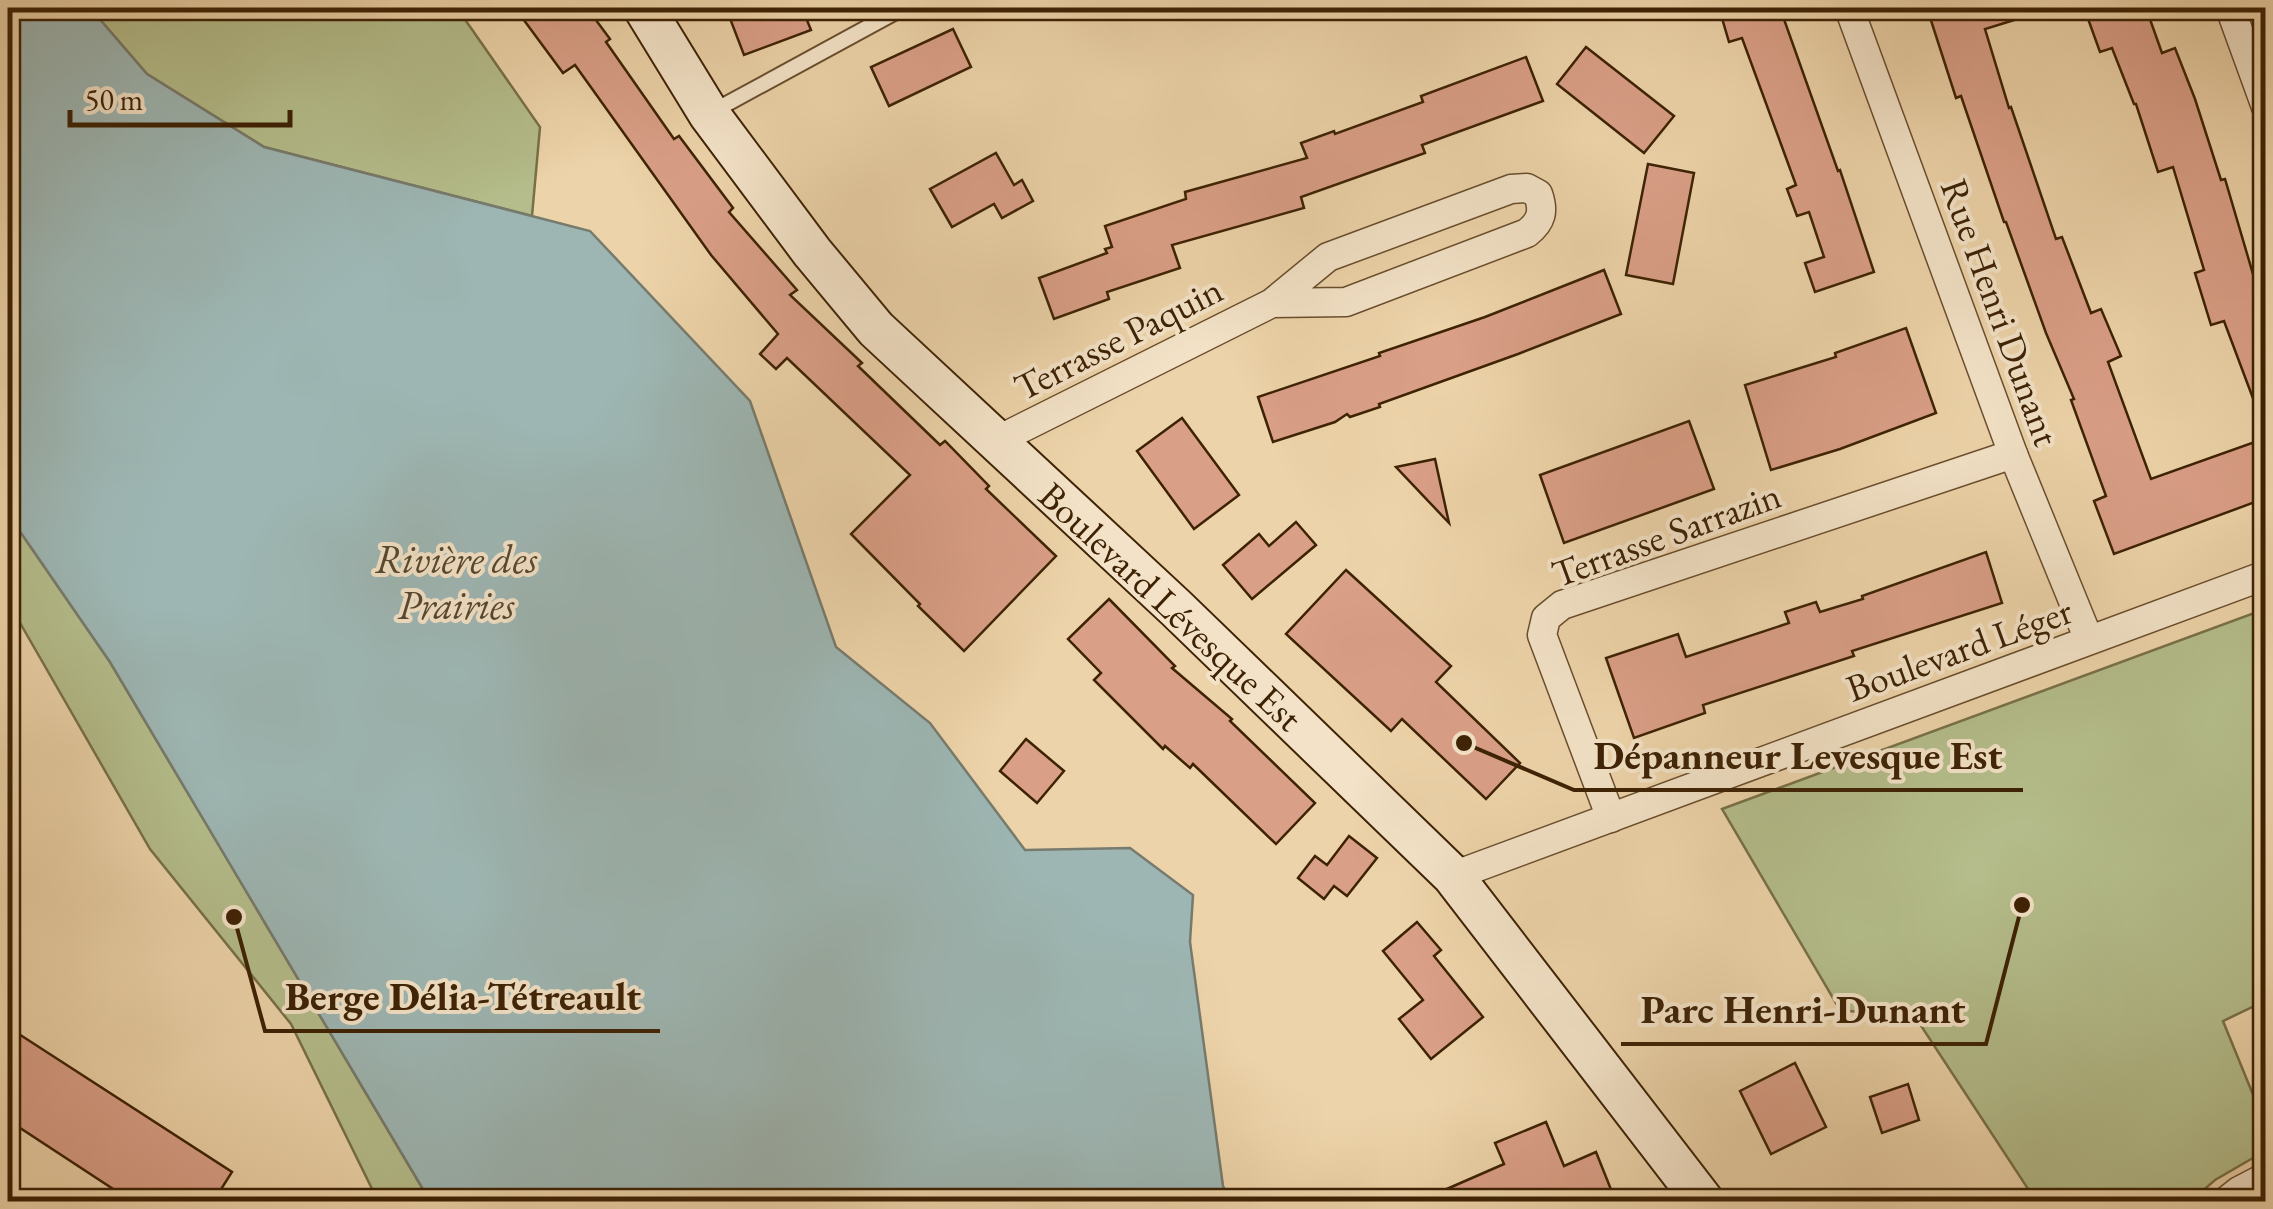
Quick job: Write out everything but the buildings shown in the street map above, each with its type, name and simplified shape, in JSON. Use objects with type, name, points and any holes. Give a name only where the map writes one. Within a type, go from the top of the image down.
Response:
[{"type":"street","name":"Boulevard Lévesque Est","points":[[644,8],[709,114],[812,252],[876,329],[1176,608],[1453,876],[1704,1202]]},
{"type":"street","name":"Rue Henri Dunant","points":[[1850,8],[2013,454],[2089,640]]},
{"type":"street","points":[[2230,8],[2266,107]]},
{"type":"street","name":"Terrasse Paquin","points":[[996,441],[1272,303],[1328,257],[1512,189],[1527,188],[1538,194],[1543,207],[1539,223],[1528,233],[1346,302],[1272,303]]},
{"type":"street","name":"Terrasse Sarrazin","points":[[1611,818],[1542,635],[1546,618],[1562,606],[2013,454]]},
{"type":"street","name":"Boulevard Léger","points":[[1453,876],[2266,575]]},
{"type":"street","points":[[2225,1202],[2266,1177]]},
{"type":"lane","points":[[709,114],[903,8]]},
{"type":"green space","points":[[90,8],[457,8],[540,127],[532,216],[264,147],[147,74]]},
{"type":"green space","points":[[8,514],[110,662],[430,1201],[378,1201],[291,1024],[150,849],[8,602]]},
{"type":"green space","points":[[2265,609],[2265,1001],[2223,1021],[2265,1124],[2265,1151],[2215,1180],[2191,1201],[2036,1201],[1916,1018],[1840,1010],[1722,809]]},
{"type":"water","name":"Rivière des Prairies","points":[[8,8],[90,8],[147,74],[264,147],[590,231],[750,401],[836,647],[930,723],[1025,850],[1130,848],[1193,895],[1190,942],[1223,1186],[1231,1201],[430,1201],[110,662],[8,514]]},
{"type":"place","name":"Dépanneur Levesque Est","points":[[1464,743]]},
{"type":"place","name":"Parc Henri-Dunant","points":[[2022,905]]},
{"type":"place","name":"Berge Délia-Tétreault","points":[[234,917]]}]
